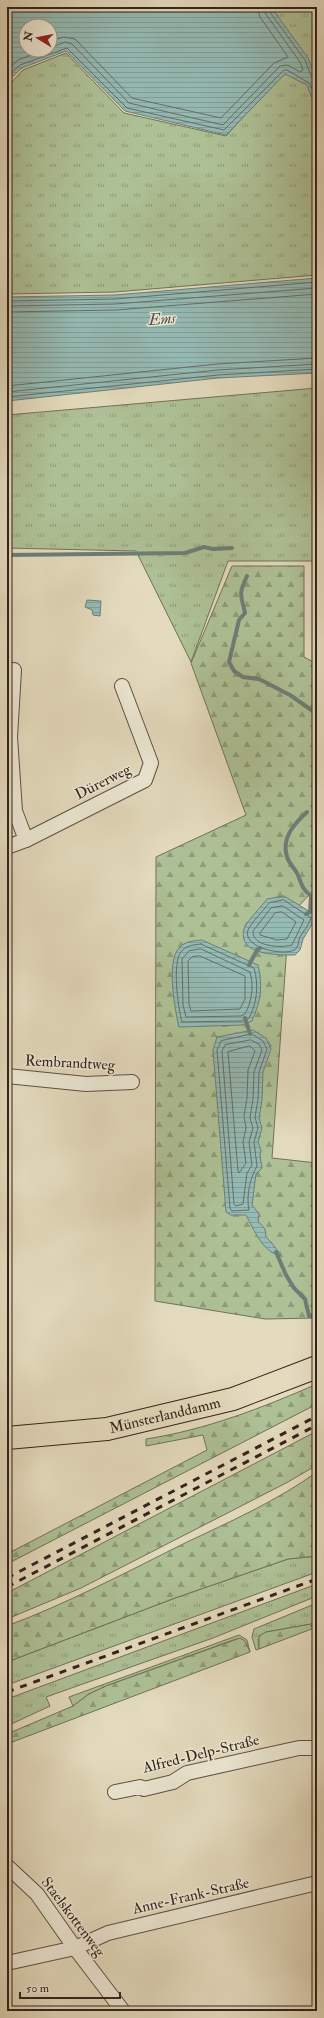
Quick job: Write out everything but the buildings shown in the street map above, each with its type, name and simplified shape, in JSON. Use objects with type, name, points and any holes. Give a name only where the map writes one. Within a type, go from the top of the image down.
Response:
[{"type":"main road","name":"Münsterlanddamm","points":[[7,1438],[107,1429],[233,1399],[317,1367]]},
{"type":"street","points":[[14,670],[10,737],[14,811],[26,840]]},
{"type":"street","name":"Dürerweg","points":[[7,847],[26,840],[145,780],[151,763],[122,686]]},
{"type":"street","name":"Rembrandtweg","points":[[7,1076],[86,1084],[132,1082]]},
{"type":"street","name":"Alfred-Delp-Straße","points":[[115,1792],[140,1787],[144,1789],[166,1784],[173,1782],[187,1773],[299,1748],[316,1749]]},
{"type":"street","name":"Staelskottenweg","points":[[7,1866],[37,1894],[75,1948],[123,2011]]},
{"type":"street","name":"Anne-Frank-Straße","points":[[7,1963],[75,1948],[108,1933],[317,1883]]},
{"type":"green space","points":[[251,7],[317,7],[317,275],[115,292],[7,294],[7,87],[23,70],[53,58],[58,58],[58,56],[66,53],[124,113],[226,136],[284,72]]},
{"type":"green space","points":[[317,388],[317,561],[228,561],[191,662],[136,551],[7,548],[7,415]]},
{"type":"green space","points":[[232,566],[304,566],[304,657],[317,664],[317,886],[289,917],[272,1158],[317,1163],[317,1318],[265,1319],[155,1301],[156,857],[246,815],[191,663]]},
{"type":"green space","points":[[317,1384],[317,1404],[7,1564],[7,1554],[207,1450],[203,1435],[146,1446],[146,1439],[212,1424],[254,1410]]},
{"type":"green space","points":[[317,1431],[317,1465],[288,1482],[81,1588],[7,1619],[7,1593]]},
{"type":"green space","points":[[317,1472],[317,1556],[288,1559],[175,1598],[7,1662],[7,1626],[74,1598],[235,1519],[285,1493]]},
{"type":"green space","points":[[317,1556],[317,1572],[7,1685],[7,1662],[175,1598],[288,1559]]},
{"type":"green space","points":[[317,1584],[317,1596],[213,1638],[46,1697],[50,1706],[7,1726],[7,1699]]},
{"type":"green space","points":[[317,1603],[317,1623],[266,1632],[258,1639],[259,1649],[256,1650],[252,1637],[254,1629]]},
{"type":"green space","points":[[317,1623],[317,1627],[259,1649],[259,1636],[266,1632]]},
{"type":"green space","points":[[239,1635],[247,1640],[250,1652],[244,1641],[236,1639],[106,1686],[89,1694],[73,1706],[69,1697]]},
{"type":"green space","points":[[240,1638],[245,1641],[250,1652],[7,1744],[7,1734],[73,1706],[89,1694],[106,1686]]},
{"type":"water","points":[[7,7],[271,7],[308,58],[317,81],[317,105],[311,96],[307,85],[285,74],[226,135],[125,111],[66,51],[58,54],[58,18],[18,18],[18,58],[48,58],[22,68],[7,82]]},
{"type":"water","name":"Ems","points":[[317,278],[317,373],[218,378],[7,401],[7,297],[115,295]]},
{"type":"water","points":[[87,600],[101,601],[100,616],[93,615],[92,610],[85,607]]},
{"type":"water","points":[[284,896],[317,916],[303,939],[300,950],[295,955],[288,955],[270,954],[253,949],[247,944],[244,938],[245,926],[267,899]]},
{"type":"water","points":[[202,940],[258,965],[261,987],[259,1000],[252,1021],[243,1025],[179,1027],[175,1009],[172,975],[175,955],[179,948],[184,944]]},
{"type":"water","points":[[253,1030],[266,1038],[271,1049],[263,1072],[262,1100],[259,1118],[262,1128],[258,1142],[261,1150],[260,1156],[262,1168],[256,1174],[252,1205],[259,1214],[258,1221],[265,1229],[266,1237],[281,1255],[269,1251],[264,1246],[246,1215],[231,1215],[226,1212],[213,1050],[217,1037]]},
{"type":"waterway","points":[[7,555],[185,553],[204,547],[213,549],[232,548]]},
{"type":"waterway","points":[[247,576],[241,591],[245,613],[239,620],[229,662],[234,671],[243,677],[259,679],[290,695],[317,714]]},
{"type":"waterway","points":[[306,914],[310,912],[311,896],[303,888],[297,873],[287,857],[286,844],[287,838],[293,827],[307,812]]},
{"type":"waterway","points":[[249,965],[257,950],[260,948]]},
{"type":"waterway","points":[[245,1018],[250,1034]]},
{"type":"waterway","points":[[276,1252],[286,1275],[294,1288],[305,1299],[309,1316],[317,1315]]},
{"type":"railway","points":[[7,1578],[317,1416]]},
{"type":"railway","points":[[7,1587],[317,1425]]},
{"type":"railway","points":[[7,1692],[317,1579]]}]
